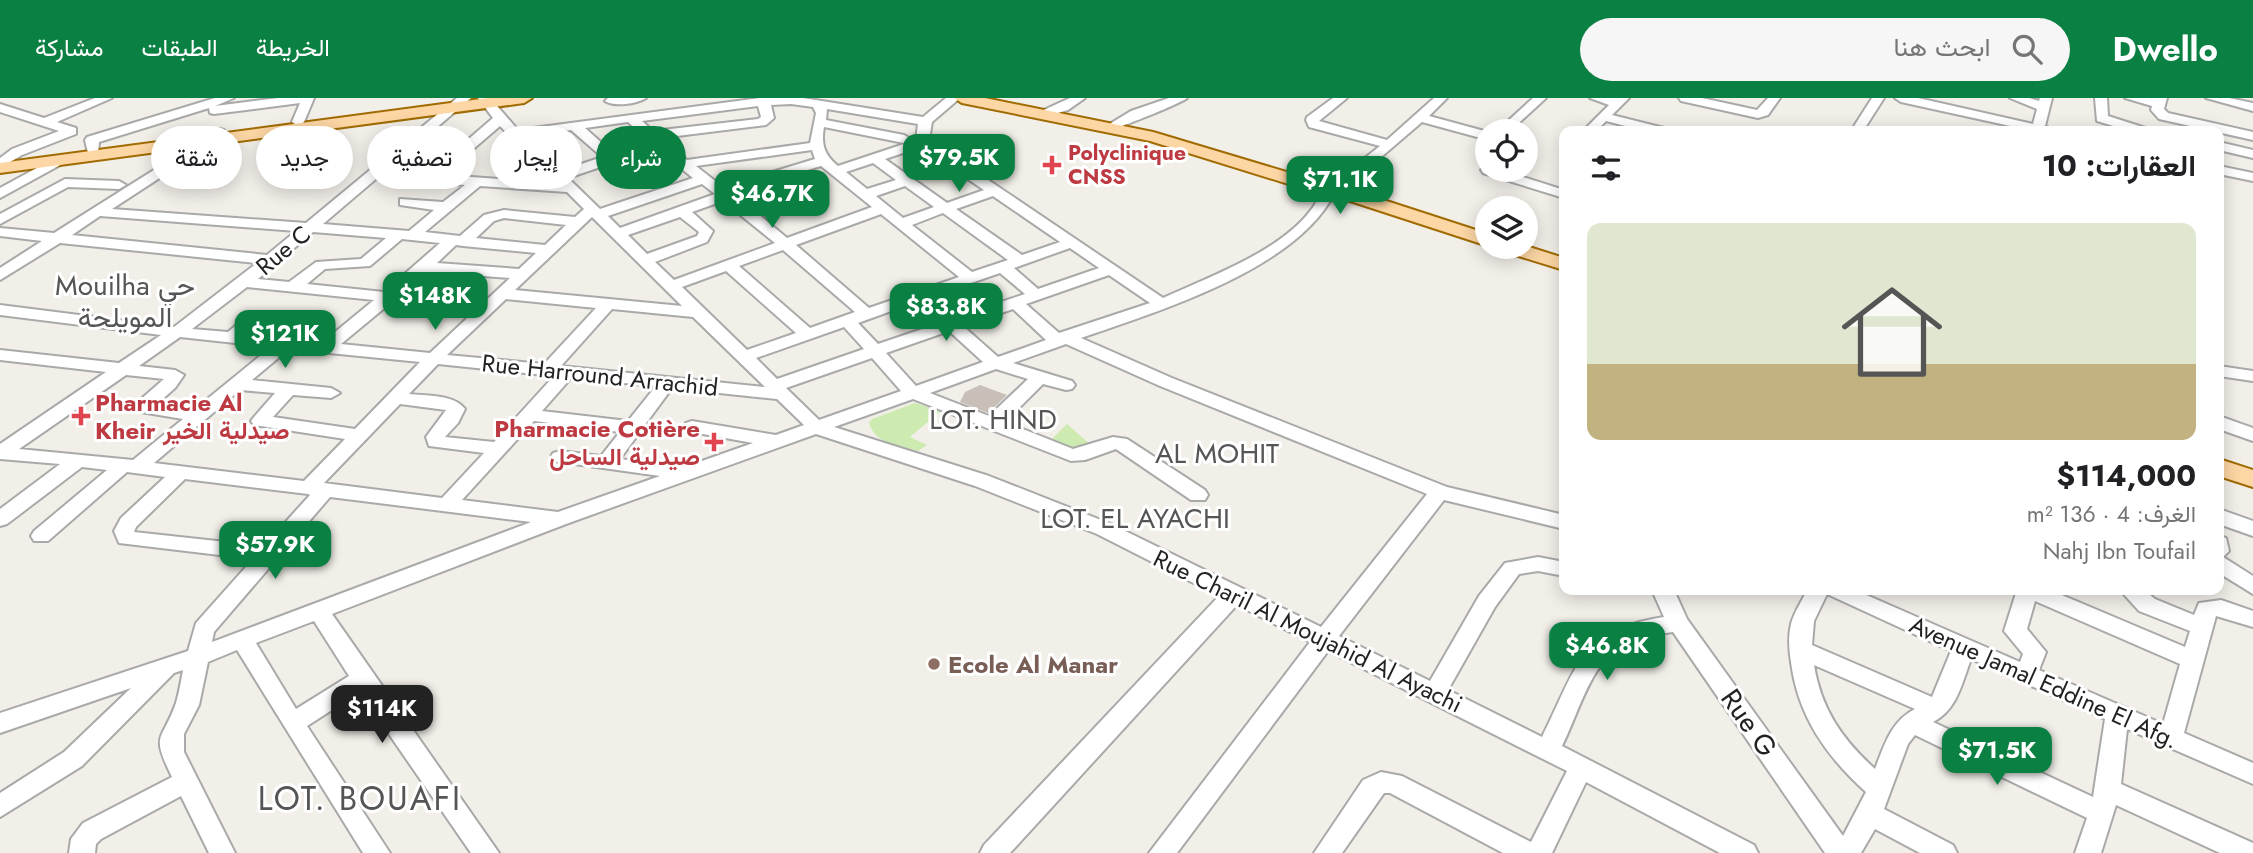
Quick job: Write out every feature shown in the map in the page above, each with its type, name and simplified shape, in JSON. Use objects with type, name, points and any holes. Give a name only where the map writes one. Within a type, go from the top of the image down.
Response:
[{"type":"main road","points":[[242,132],[299,122],[459,102],[524,98]]},
{"type":"main road","points":[[962,98],[1113,126],[1323,187],[1352,188],[1475,228]]},
{"type":"main road","points":[[990,98],[1049,113]]},
{"type":"main road","points":[[242,133],[459,102]]},
{"type":"main road","points":[[1,164],[92,145],[151,141]]},
{"type":"main road","points":[[1,164],[57,161],[151,147]]},
{"type":"main road","points":[[1352,188],[1475,235]]},
{"type":"main road","points":[[1538,247],[1559,253]]},
{"type":"main road","points":[[1538,256],[1559,262]]},
{"type":"main road","points":[[2224,458],[2253,467]]},
{"type":"main road","points":[[2224,469],[2253,479]]},
{"type":"street","points":[[43,122],[106,98]]},
{"type":"street","points":[[176,114],[307,98],[299,122]]},
{"type":"street","points":[[610,121],[610,100],[640,98]]},
{"type":"street","points":[[665,113],[666,98]]},
{"type":"street","points":[[954,98],[924,121],[921,128],[923,142],[1109,270],[1162,303]]},
{"type":"street","points":[[1049,113],[1079,98]]},
{"type":"street","points":[[1113,126],[1181,98]]},
{"type":"street","points":[[1341,98],[1312,120],[1314,124],[1390,145]]},
{"type":"street","points":[[1352,188],[1390,145],[1441,98]]},
{"type":"street","points":[[1516,119],[1540,98]]},
{"type":"street","points":[[1595,98],[1620,101]]},
{"type":"street","points":[[1685,98],[1758,114],[1764,112],[1774,98]]},
{"type":"street","points":[[1860,126],[1878,98]]},
{"type":"street","points":[[1901,98],[2025,126]]},
{"type":"street","points":[[2016,98],[2045,102],[2043,126]]},
{"type":"street","points":[[2101,98],[2102,118],[2124,126]]},
{"type":"street","points":[[2131,98],[2160,101],[2157,110],[2164,116],[2208,126]]},
{"type":"street","points":[[2212,98],[2253,107]]},
{"type":"street","points":[[0,108],[71,131],[92,145],[222,99]]},
{"type":"street","points":[[574,126],[733,101],[792,99],[924,121]]},
{"type":"street","points":[[484,100],[507,126]]},
{"type":"street","points":[[763,101],[768,118],[764,137]]},
{"type":"street","points":[[1594,126],[1620,101]]},
{"type":"street","name":"Rue C","points":[[431,126],[459,102]]},
{"type":"street","points":[[818,104],[822,113],[814,146],[823,161],[971,279]]},
{"type":"street","points":[[0,125],[24,116]]},
{"type":"street","points":[[1604,117],[1639,126]]},
{"type":"street","points":[[631,118],[640,126]]},
{"type":"street","points":[[1420,118],[1475,133]]},
{"type":"street","points":[[476,140],[500,120]]},
{"type":"street","points":[[819,122],[904,139]]},
{"type":"street","points":[[2224,129],[2253,136]]},
{"type":"street","points":[[1,164],[17,152],[71,131]]},
{"type":"street","points":[[582,133],[596,146]]},
{"type":"street","points":[[686,136],[764,137],[814,146]]},
{"type":"street","points":[[686,161],[764,137]]},
{"type":"street","points":[[836,172],[923,142]]},
{"type":"street","points":[[2224,147],[2253,153]]},
{"type":"street","points":[[876,159],[1020,261]]},
{"type":"street","points":[[0,194],[57,161]]},
{"type":"street","points":[[740,207],[784,192],[785,188],[772,181],[774,176],[823,161]]},
{"type":"street","points":[[686,165],[867,314]]},
{"type":"street","points":[[2224,171],[2253,177]]},
{"type":"street","points":[[0,275],[100,212],[121,191],[151,176]]},
{"type":"street","points":[[222,853],[172,752],[172,734],[187,705],[204,629],[271,554],[359,435],[435,358],[578,222],[596,211],[704,179]]},
{"type":"street","points":[[864,195],[909,180]]},
{"type":"street","name":"Rue C","points":[[0,453],[177,332],[244,282],[367,181]]},
{"type":"street","points":[[1528,182],[1559,192]]},
{"type":"street","points":[[0,220],[65,183],[121,191]]},
{"type":"street","points":[[0,723],[196,657],[559,519],[1162,303],[1228,276],[1270,250],[1323,208],[1323,187]]},
{"type":"street","points":[[294,286],[321,265],[365,263],[468,189]]},
{"type":"street","points":[[574,189],[696,312],[746,356],[817,428]]},
{"type":"street","points":[[902,223],[994,191]]},
{"type":"street","points":[[618,234],[723,196]]},
{"type":"street","points":[[405,202],[446,207]]},
{"type":"street","points":[[671,286],[884,208]]},
{"type":"street","points":[[645,260],[702,239],[706,235],[706,231],[681,210]]},
{"type":"street","points":[[100,212],[405,235],[548,250]]},
{"type":"street","points":[[327,347],[424,267],[489,218],[504,214],[578,222]]},
{"type":"street","points":[[0,232],[271,260]]},
{"type":"street","points":[[746,356],[848,323],[1071,243]]},
{"type":"street","points":[[729,266],[809,336]]},
{"type":"street","points":[[424,267],[524,274]]},
{"type":"street","points":[[1003,267],[1037,296]]},
{"type":"street","points":[[778,390],[1109,270]]},
{"type":"street","points":[[244,282],[389,297]]},
{"type":"street","points":[[503,294],[696,312]]},
{"type":"street","points":[[920,297],[995,363],[1066,386]]},
{"type":"street","points":[[1016,303],[1060,339],[1440,492],[1559,521]]},
{"type":"street","points":[[444,506],[529,415],[557,372],[608,304]]},
{"type":"street","name":"Rue Harround Arrachid","points":[[0,310],[177,332],[557,372],[778,390]]},
{"type":"street","points":[[233,337],[256,317]]},
{"type":"street","points":[[848,323],[912,393],[1071,455],[1090,454],[1111,442],[1120,443],[1198,495]]},
{"type":"street","points":[[41,536],[198,415],[308,324]]},
{"type":"street","points":[[0,355],[175,374],[169,384],[146,404],[147,408],[198,415]]},
{"type":"street","points":[[2224,372],[2253,376]]},
{"type":"street","points":[[992,424],[1039,377]]},
{"type":"street","points":[[607,462],[636,428],[668,383]]},
{"type":"street","points":[[236,384],[331,393]]},
{"type":"street","points":[[288,390],[260,421],[359,435]]},
{"type":"street","points":[[395,398],[450,405],[456,410],[452,419],[435,437],[436,442],[499,449]]},
{"type":"street","points":[[529,415],[636,428]]},
{"type":"street","points":[[2224,424],[2253,435]]},
{"type":"street","points":[[692,427],[777,442]]},
{"type":"street","name":"Rue Charil Al Moujahid Al Ayachi","points":[[817,428],[911,457],[1059,509],[1435,693],[1745,853]]},
{"type":"street","points":[[0,453],[181,472],[559,519]]},
{"type":"street","points":[[560,457],[687,473]]},
{"type":"street","points":[[0,519],[78,460]]},
{"type":"street","points":[[181,472],[128,523],[124,531],[126,538],[271,554]]},
{"type":"street","points":[[1162,853],[1405,533],[1440,492]]},
{"type":"street","points":[[2224,518],[2253,529]]},
{"type":"street","points":[[1435,693],[1487,601],[1512,568],[1538,564],[1559,568]]},
{"type":"street","points":[[2224,566],[2253,586]]},
{"type":"street","points":[[993,853],[1234,594]]},
{"type":"street","name":"Rue G","points":[[1665,595],[1678,623],[1840,853]]},
{"type":"street","points":[[1816,595],[1802,624],[1800,649],[1804,684],[1813,712],[1832,744],[1880,789]]},
{"type":"street","name":"Avenue Jamal Eddine El Afg.","points":[[1852,595],[2253,774]]},
{"type":"street","points":[[2026,675],[2035,652],[2015,631],[2027,595]]},
{"type":"street","points":[[2041,595],[2192,659]]},
{"type":"street","points":[[2136,595],[2147,605],[2201,627]]},
{"type":"street","points":[[2171,738],[2205,613],[2213,608],[2253,619]]},
{"type":"street","points":[[318,609],[363,679],[486,853]]},
{"type":"street","points":[[1547,751],[1591,664],[1604,646],[1622,635],[1678,623]]},
{"type":"street","points":[[242,639],[276,698],[377,853]]},
{"type":"street","points":[[1847,853],[1870,814],[1898,740],[1911,722],[1937,709],[1945,697],[1964,647]]},
{"type":"street","points":[[1800,649],[1937,709]]},
{"type":"street","points":[[0,806],[80,753],[167,667]]},
{"type":"street","points":[[294,722],[363,679]]},
{"type":"street","points":[[2088,853],[2105,802],[2117,715]]},
{"type":"street","points":[[1911,722],[2105,802],[2247,853]]},
{"type":"street","points":[[1539,853],[1581,767]]},
{"type":"street","points":[[82,853],[84,839],[92,831],[186,781]]},
{"type":"street","points":[[1326,853],[1372,787],[1381,782],[1393,783],[1511,849]]},
{"type":"street","points":[[1870,814],[1944,853]]},
{"type":"green space","points":[[915,403],[941,411],[910,437],[927,445],[918,451],[882,440],[872,430],[869,423],[872,419]]},
{"type":"green space","points":[[1067,424],[1092,446],[1072,450],[1050,441]]},
{"type":"building","points":[[980,385],[1007,395],[988,413],[960,402],[965,392]]},
{"type":"place","name":"Polyclinique CNSS","points":[[1052,165]]},
{"type":"place","name":"Pharmacie Al Kheir صيدلية الخير","points":[[81,416]]},
{"type":"place","name":"Pharmacie Cotière صيدلية الساحل","points":[[714,442]]},
{"type":"place","name":"Ecole Al Manar","points":[[934,664]]},
{"type":"district","name":"Mouilha حي المويلحة","points":[[125,301]]},
{"type":"district","name":"LOT. HIND","points":[[993,419]]},
{"type":"district","name":"AL MOHIT","points":[[1217,453]]},
{"type":"district","name":"LOT. EL AYACHI","points":[[1135,518]]},
{"type":"district","name":"LOT. BOUAFI","points":[[360,798]]}]
